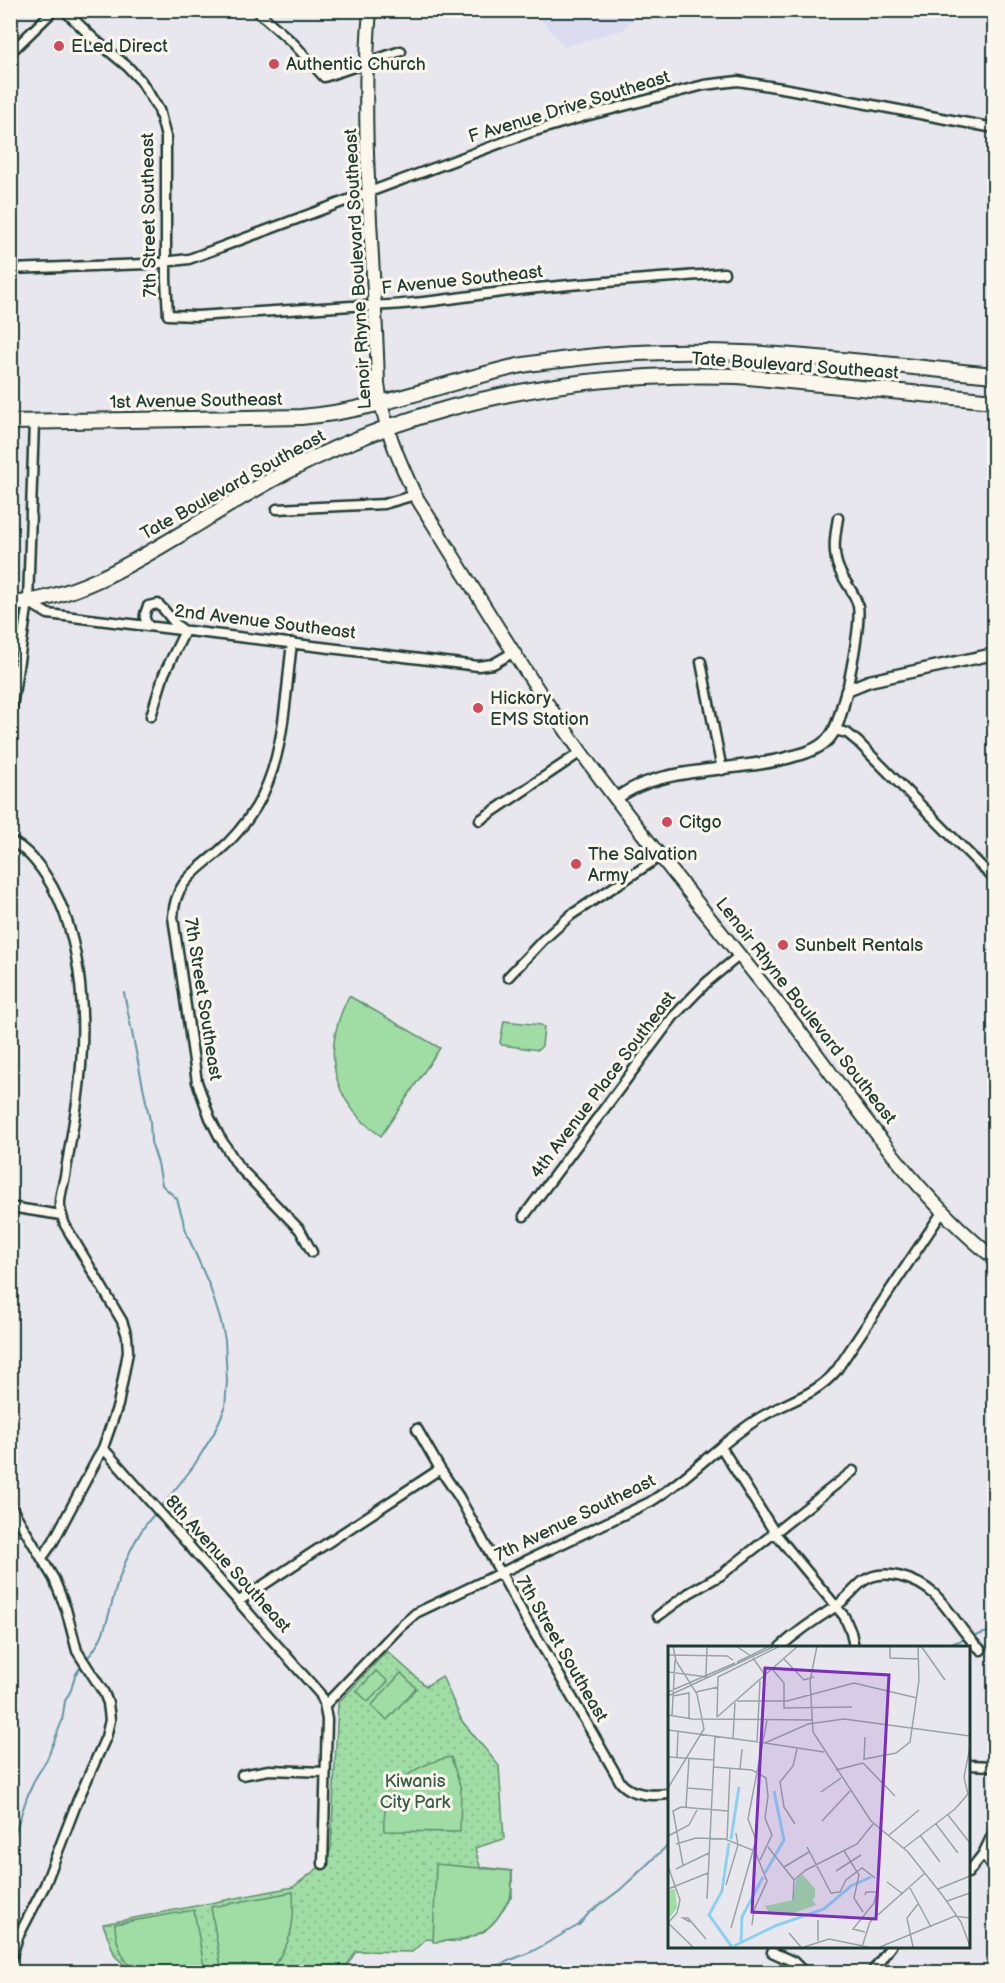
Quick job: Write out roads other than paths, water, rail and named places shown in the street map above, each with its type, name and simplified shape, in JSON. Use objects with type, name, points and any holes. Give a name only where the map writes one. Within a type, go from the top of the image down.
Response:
[{"type":"main road","name":"Lenoir Rhyne Boulevard Southeast","points":[[370,10],[367,62],[370,192],[381,403],[387,429],[415,495],[514,652],[581,752],[616,799],[740,955],[901,1165],[943,1211],[994,1258]]},
{"type":"main road","name":"Tate Boulevard Southeast","points":[[381,403],[519,366],[629,352],[740,353],[994,375]]},
{"type":"main road","name":"Tate Boulevard Southeast","points":[[28,602],[65,593],[107,575],[289,470],[341,446],[471,402],[537,388],[664,375],[738,376],[994,401]]},
{"type":"main road","name":"1st Avenue Southeast","points":[[10,422],[301,417],[330,414],[381,403]]},
{"type":"main road","points":[[10,604],[28,602]]},
{"type":"street","points":[[10,53],[54,10]]},
{"type":"street","name":"7th Street Southeast","points":[[64,10],[128,67],[141,81],[159,110],[166,137],[168,315]]},
{"type":"street","points":[[256,10],[294,44],[324,77],[401,51]]},
{"type":"street","name":"F Avenue Drive Southeast","points":[[166,263],[207,254],[528,133],[715,83],[745,82],[788,88],[994,128]]},
{"type":"street","points":[[10,269],[166,263]]},
{"type":"street","name":"F Avenue Southeast","points":[[168,315],[196,316],[375,306],[463,298],[522,289],[723,273]]},
{"type":"street","points":[[10,720],[28,602],[34,422]]},
{"type":"street","points":[[277,509],[384,504],[415,495]]},
{"type":"street","points":[[616,799],[634,787],[662,778],[766,763],[797,756],[821,746],[835,730],[847,690],[859,612],[856,599],[837,562],[835,537],[838,518]]},
{"type":"street","name":"2nd Avenue Southeast","points":[[28,602],[48,614],[478,666],[493,664],[514,652]]},
{"type":"street","points":[[149,626],[144,615],[148,606],[158,604],[175,625],[185,631],[164,674],[151,716]]},
{"type":"street","name":"7th Street Southeast","points":[[292,643],[278,745],[271,778],[256,808],[239,830],[218,852],[199,866],[182,886],[176,895],[173,917],[197,1082],[210,1118],[238,1166],[300,1230],[312,1252]]},
{"type":"street","points":[[847,690],[869,681],[994,654]]},
{"type":"street","points":[[701,662],[722,770]]},
{"type":"street","points":[[835,730],[847,734],[858,742],[994,879]]},
{"type":"street","points":[[480,820],[581,752]]},
{"type":"street","points":[[10,841],[18,844],[34,859],[52,885],[66,917],[75,948],[81,1004],[81,1060],[77,1102],[60,1197],[61,1215],[122,1321],[127,1336],[128,1352],[123,1387],[103,1448],[53,1542],[42,1558]]},
{"type":"street","points":[[508,977],[543,940],[571,915],[661,856]]},
{"type":"street","name":"4th Avenue Place Southeast","points":[[524,1216],[673,1017],[707,982],[740,955]]},
{"type":"street","points":[[10,1207],[61,1215]]},
{"type":"street","name":"7th Avenue Southeast","points":[[325,1705],[409,1618],[650,1502],[675,1486],[761,1416],[810,1394],[829,1379],[943,1211]]},
{"type":"street","name":"7th Street Southeast","points":[[417,1429],[459,1497],[500,1574],[621,1783],[627,1789],[649,1795],[668,1794]]},
{"type":"street","points":[[721,1447],[775,1533],[835,1606],[849,1627],[854,1646]]},
{"type":"street","name":"8th Avenue Southeast","points":[[103,1448],[308,1678],[325,1705]]},
{"type":"street","points":[[239,1601],[440,1469]]},
{"type":"street","points":[[658,1616],[689,1593],[722,1575],[853,1471]]},
{"type":"street","points":[[10,1505],[42,1558],[63,1599],[77,1652],[108,1703],[110,1720],[106,1737],[77,1802],[45,1885],[18,1937],[10,1961]]},
{"type":"street","points":[[781,1646],[869,1579],[887,1575],[921,1584],[935,1595],[965,1634],[981,1650]]},
{"type":"street","points":[[323,1864],[327,1720],[325,1705]]},
{"type":"street","points":[[969,1765],[994,1766]]},
{"type":"street","points":[[242,1774],[269,1770],[325,1772]]},
{"type":"street","points":[[969,1872],[983,1854],[994,1831]]},
{"type":"street","points":[[983,1854],[994,1868]]},
{"type":"street","points":[[872,1972],[890,1947]]},
{"type":"street","points":[[772,1952],[794,1962],[804,1972]]},
{"type":"waterway","points":[[124,993],[150,1121],[151,1142],[162,1185],[177,1199],[187,1234],[210,1287],[225,1340],[227,1381],[225,1408],[214,1433],[193,1467],[161,1507]]},
{"type":"waterway","points":[[85,1660],[102,1635],[117,1585],[133,1546],[157,1511]]},
{"type":"waterway","points":[[972,1637],[994,1630]]},
{"type":"waterway","points":[[943,1646],[966,1639]]},
{"type":"waterway","points":[[10,1858],[15,1833],[27,1797],[47,1759],[62,1721],[65,1701],[75,1675],[82,1665]]},
{"type":"waterway","points":[[481,1972],[533,1951],[579,1925],[589,1913],[621,1889],[668,1845]]},
{"type":"place","name":"ELed Direct","points":[[59,46]]},
{"type":"place","name":"Authentic Church","points":[[274,64]]},
{"type":"place","name":"Hickory EMS Station","points":[[478,708]]},
{"type":"place","name":"Citgo","points":[[667,822]]},
{"type":"place","name":"The Salvation Army","points":[[576,864]]},
{"type":"place","name":"Sunbelt Rentals","points":[[783,945]]},
{"type":"park label","name":"Kiwanis City Park","points":[[415,1791]]}]
